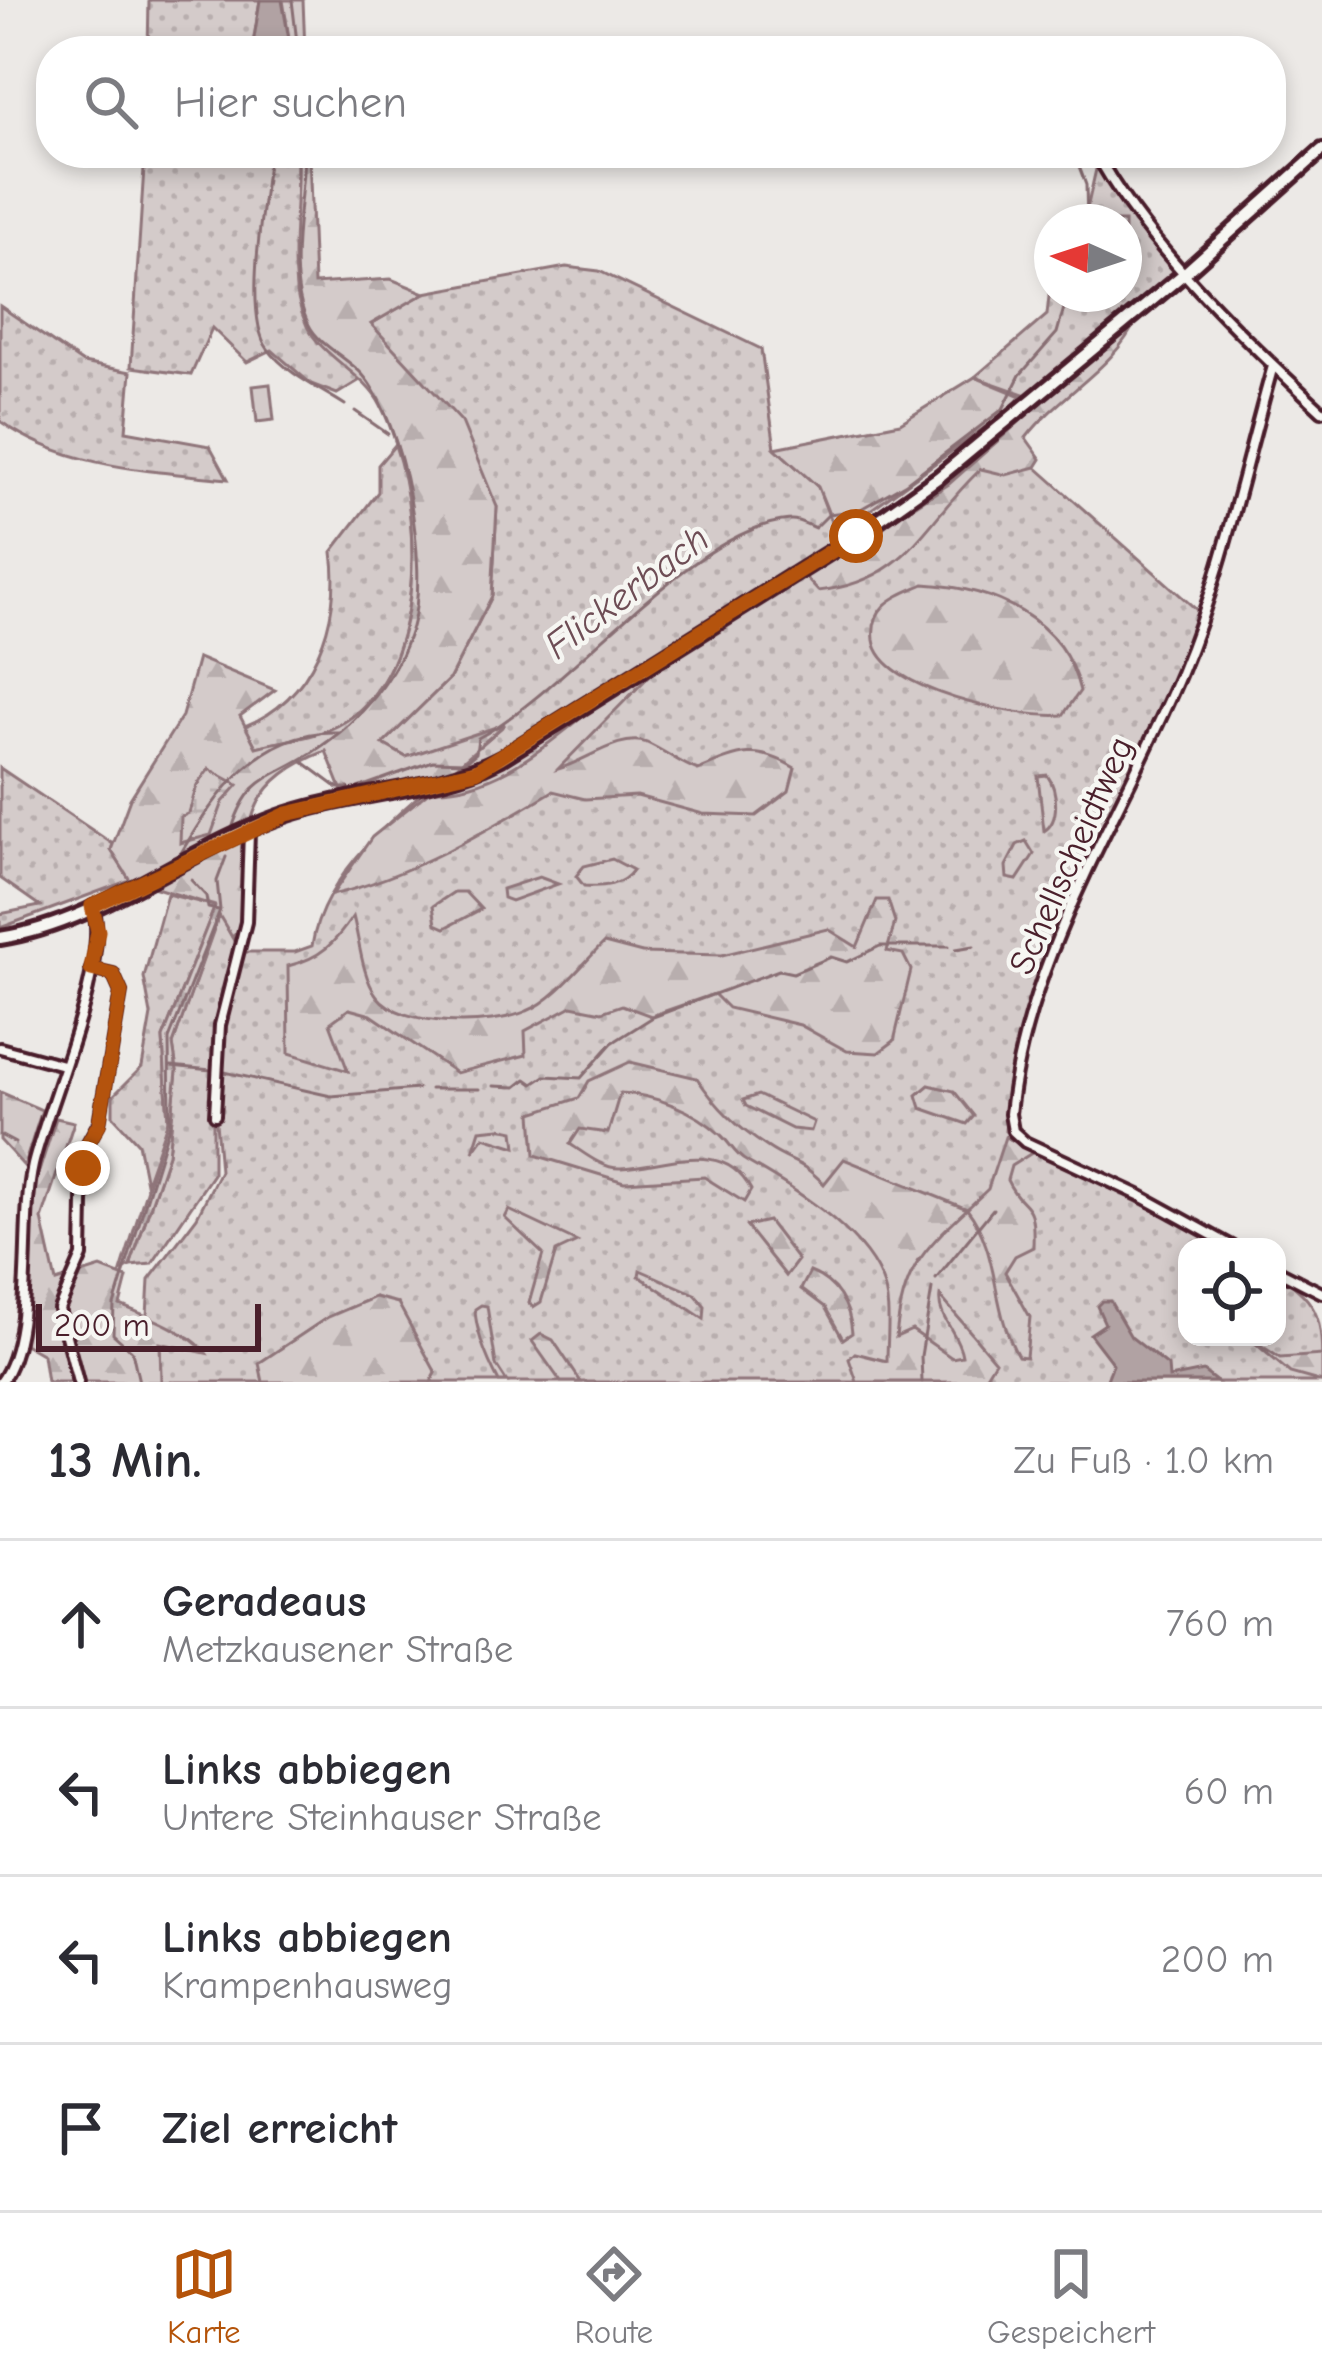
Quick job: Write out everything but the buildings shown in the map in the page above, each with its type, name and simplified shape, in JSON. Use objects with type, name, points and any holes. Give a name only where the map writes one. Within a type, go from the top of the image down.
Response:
[{"type":"main road","points":[[0,938],[92,906],[302,810],[476,771],[856,536],[939,477],[1186,272],[1322,150]]},
{"type":"street","points":[[1104,168],[1118,194],[1186,272],[1322,411]]},
{"type":"street","name":"Schellscheidtweg","points":[[1216,1238],[1025,1142],[1013,1131],[1010,1114],[1031,1010],[1055,945],[1118,814],[1202,614],[1273,366]]},
{"type":"street","points":[[215,1115],[220,1025],[247,922],[249,832]]},
{"type":"street","points":[[1,1382],[22,1328],[23,1234],[33,1165],[91,969],[98,931],[92,906]]},
{"type":"street","points":[[78,1382],[59,1309],[83,1252],[84,1150],[99,1124],[121,992],[113,974],[91,969]]},
{"type":"street","points":[[0,1048],[63,1065]]},
{"type":"street","points":[[1286,1275],[1322,1293]]},
{"type":"green space","points":[[149,0],[260,0],[254,36],[148,36]]},
{"type":"green space","points":[[283,0],[303,0],[304,36],[289,36]]},
{"type":"green space","points":[[144,168],[297,168],[296,293],[360,380],[337,394],[311,384],[272,350],[247,362],[212,328],[191,375],[131,367]]},
{"type":"green space","points":[[297,168],[310,168],[314,284],[391,279],[425,293],[371,324],[462,422],[497,507],[492,596],[450,678],[383,744],[406,757],[505,724],[447,775],[344,796],[326,751],[295,766],[259,802],[246,846],[239,931],[232,937],[219,915],[173,1044],[177,1071],[168,1154],[130,1266],[121,1272],[168,1120],[163,1038],[215,906],[130,880],[111,850],[130,799],[182,716],[198,658],[275,690],[240,716],[256,747],[320,733],[363,707],[388,673],[404,631],[412,535],[395,443],[374,395],[307,326],[294,263]]},
{"type":"green space","points":[[1096,168],[1099,168],[1126,204],[1088,204]]},
{"type":"green space","points":[[1142,224],[1164,252],[1176,274],[1142,302]]},
{"type":"green space","points":[[566,267],[599,271],[761,349],[775,448],[818,487],[842,551],[949,484],[1008,433],[1036,467],[1199,612],[1147,741],[1059,931],[1016,1062],[1005,1131],[1038,1153],[1210,1238],[1178,1238],[1178,1346],[1286,1346],[1286,1280],[1316,1315],[1322,1382],[431,1382],[436,1372],[375,1297],[328,1317],[260,1363],[263,1382],[161,1382],[160,1343],[204,1351],[147,1316],[149,1280],[197,1217],[220,1171],[213,1086],[213,1174],[152,1264],[130,1266],[168,1154],[177,1071],[173,1044],[219,913],[240,952],[295,952],[312,946],[321,913],[361,852],[417,797],[502,727],[406,757],[383,744],[450,678],[492,596],[497,507],[371,324],[425,293]]},
{"type":"green space","points":[[0,306],[83,363],[131,372],[126,431],[210,446],[228,479],[80,458],[25,437],[0,421]]},
{"type":"green space","points":[[1130,312],[1029,396],[975,377],[1047,315]]},
{"type":"green space","points":[[1137,318],[1115,352],[1026,438],[1041,459],[1036,467],[1006,475],[981,469],[912,547],[874,575],[818,591],[804,576],[949,484]]},
{"type":"green space","points":[[975,377],[1021,396],[1013,407],[837,534],[818,487],[775,448],[900,423]]},
{"type":"green space","points":[[270,384],[274,420],[257,422],[253,386]]},
{"type":"green space","points":[[395,445],[410,519],[412,561],[400,644],[384,680],[360,709],[328,730],[256,747],[245,726],[289,697],[318,655],[332,604],[332,552],[378,492],[378,465]]},
{"type":"green space","points":[[924,584],[999,600],[1041,626],[1058,644],[1080,691],[1063,715],[1016,712],[955,698],[900,674],[882,658],[874,640],[880,610]]},
{"type":"green space","points":[[657,668],[558,769],[626,741],[637,741],[698,770],[736,756],[769,756],[795,768],[789,791],[756,816],[703,814],[637,796],[585,799],[553,791],[418,865],[332,895],[372,837],[431,790],[464,787],[522,762],[629,683]]},
{"type":"green space","points":[[0,768],[113,844],[111,850],[130,880],[0,928],[0,914],[40,906],[0,878]]},
{"type":"green space","points":[[209,769],[238,785],[223,802],[211,835],[180,843],[181,817],[189,813],[197,785]]},
{"type":"green space","points":[[1047,775],[1056,805],[1044,831],[1038,776]]},
{"type":"green space","points":[[1026,841],[1034,854],[1017,880],[1007,878],[1006,866],[1017,845]]},
{"type":"green space","points":[[612,859],[633,870],[605,886],[584,886],[576,876],[584,866]]},
{"type":"green space","points":[[539,877],[558,884],[511,901],[503,898],[502,889]]},
{"type":"green space","points":[[454,892],[465,892],[481,909],[445,928],[436,924],[433,906]]},
{"type":"green space","points":[[167,894],[215,906],[163,1038],[168,1120],[146,1183],[138,1143],[113,1116],[113,1096],[142,1067],[151,1015],[144,977]]},
{"type":"green space","points":[[877,900],[888,900],[895,922],[887,951],[903,954],[911,970],[894,1041],[878,1053],[847,1051],[800,1025],[728,1008],[714,994],[651,1016],[622,1005],[602,1012],[572,1006],[525,1031],[526,1055],[456,1073],[371,1015],[349,1009],[330,1023],[348,1071],[289,1053],[288,966],[326,948],[353,916],[364,968],[377,996],[406,1014],[470,1022],[511,1016],[537,1006],[604,943],[642,953],[722,955],[828,929],[857,947]]},
{"type":"green space","points":[[630,1062],[697,1078],[737,1124],[824,1184],[844,1159],[967,1209],[916,1265],[903,1296],[896,1337],[912,1330],[952,1358],[962,1356],[940,1296],[995,1361],[982,1382],[857,1382],[849,1359],[855,1353],[887,1361],[887,1298],[871,1260],[822,1210],[742,1159],[721,1135],[687,1111],[620,1093],[608,1133],[580,1129],[570,1144],[614,1168],[693,1158],[726,1164],[751,1190],[744,1202],[704,1177],[624,1182],[535,1155],[532,1113],[579,1098],[589,1081]]},
{"type":"green space","points":[[929,1085],[954,1091],[974,1116],[967,1124],[921,1108],[917,1095]]},
{"type":"green space","points":[[0,1092],[42,1110],[24,1166],[0,1140]]},
{"type":"green space","points":[[758,1095],[814,1122],[811,1131],[792,1129],[746,1106],[743,1100]]},
{"type":"green space","points":[[56,1118],[74,1122],[42,1219],[56,1282],[101,1268],[127,1278],[120,1305],[178,1331],[206,1353],[160,1343],[161,1382],[47,1382],[43,1355],[24,1344],[29,1203]]},
{"type":"green space","points":[[480,1130],[514,1131],[516,1147],[484,1137],[473,1152]]},
{"type":"green space","points":[[1005,1137],[1035,1151],[1011,1166],[1007,1180],[1032,1219],[1033,1247],[1015,1256],[1005,1272],[1030,1317],[1026,1357],[1018,1356],[1009,1338],[985,1243],[967,1209],[988,1189]]},
{"type":"green space","points":[[509,1210],[577,1242],[556,1252],[541,1302],[533,1307],[529,1303],[543,1254],[505,1218]]},
{"type":"green space","points":[[768,1221],[798,1260],[786,1276],[746,1226]]},
{"type":"green space","points":[[640,1270],[695,1294],[705,1306],[704,1319],[639,1276]]},
{"type":"green space","points":[[810,1272],[834,1288],[845,1304],[852,1333],[843,1339],[825,1307],[801,1289]]},
{"type":"green space","points":[[375,1297],[398,1303],[436,1373],[431,1382],[263,1382],[259,1363],[328,1317]]},
{"type":"green space","points":[[487,1306],[496,1365],[507,1382],[499,1382],[483,1347],[475,1309]]},
{"type":"green space","points":[[541,1334],[553,1340],[581,1382],[561,1382],[532,1341]]},
{"type":"green space","points":[[1258,1346],[1280,1358],[1322,1355],[1322,1382],[1290,1373]]},
{"type":"shaded area","points":[[260,0],[282,0],[288,36],[254,36]]},
{"type":"shaded area","points":[[1110,1301],[1131,1337],[1168,1366],[1169,1378],[1203,1371],[1217,1382],[1106,1382],[1113,1364],[1090,1334],[1105,1324],[1097,1306]]},
{"type":"waterway","points":[[292,0],[296,36]]},
{"type":"waterway","points":[[267,168],[256,284],[260,333],[284,366],[345,405]]},
{"type":"waterway","points":[[232,829],[254,788],[330,740],[374,698],[405,647],[417,601],[410,496],[390,425],[362,374],[319,338],[302,306],[296,263],[303,168]]},
{"type":"waterway","name":"Flickerbach","points":[[1080,168],[1087,204]]},
{"type":"waterway","points":[[358,788],[433,761],[465,762],[476,753],[478,738],[551,685],[713,550],[752,529],[790,520],[815,528],[829,514],[859,510],[906,483],[1003,409],[1020,375],[1057,333],[1063,312]]},
{"type":"waterway","points":[[355,411],[388,434]]},
{"type":"waterway","points":[[181,853],[244,768],[286,741],[339,732]]},
{"type":"waterway","name":"Flickerbach","points":[[303,762],[338,788],[349,788]]},
{"type":"waterway","points":[[139,1382],[132,1351],[113,1334],[114,1305],[170,1123],[169,1039],[220,910],[217,881],[226,857]]},
{"type":"waterway","points":[[191,880],[206,896],[208,908],[219,910]]},
{"type":"waterway","points":[[494,1086],[516,1087],[526,1079],[533,1084],[545,1076],[581,1078],[612,1043],[653,1017],[779,970],[793,973],[831,957],[847,962],[880,946],[949,946]]},
{"type":"waterway","points":[[956,949],[974,946]]},
{"type":"waterway","points":[[171,1066],[211,1070]]},
{"type":"waterway","points":[[220,1071],[331,1096],[418,1089]]},
{"type":"waterway","points":[[430,1089],[479,1089]]},
{"type":"waterway","points":[[0,1135],[15,1143]]},
{"type":"waterway","points":[[936,1279],[993,1209]]},
{"type":"waterway","points":[[922,1382],[921,1356],[932,1289]]},
{"type":"route","points":[[83,1168],[84,1150],[99,1124],[121,992],[113,974],[91,969],[98,931],[92,906],[287,814],[476,771],[856,536]]}]
